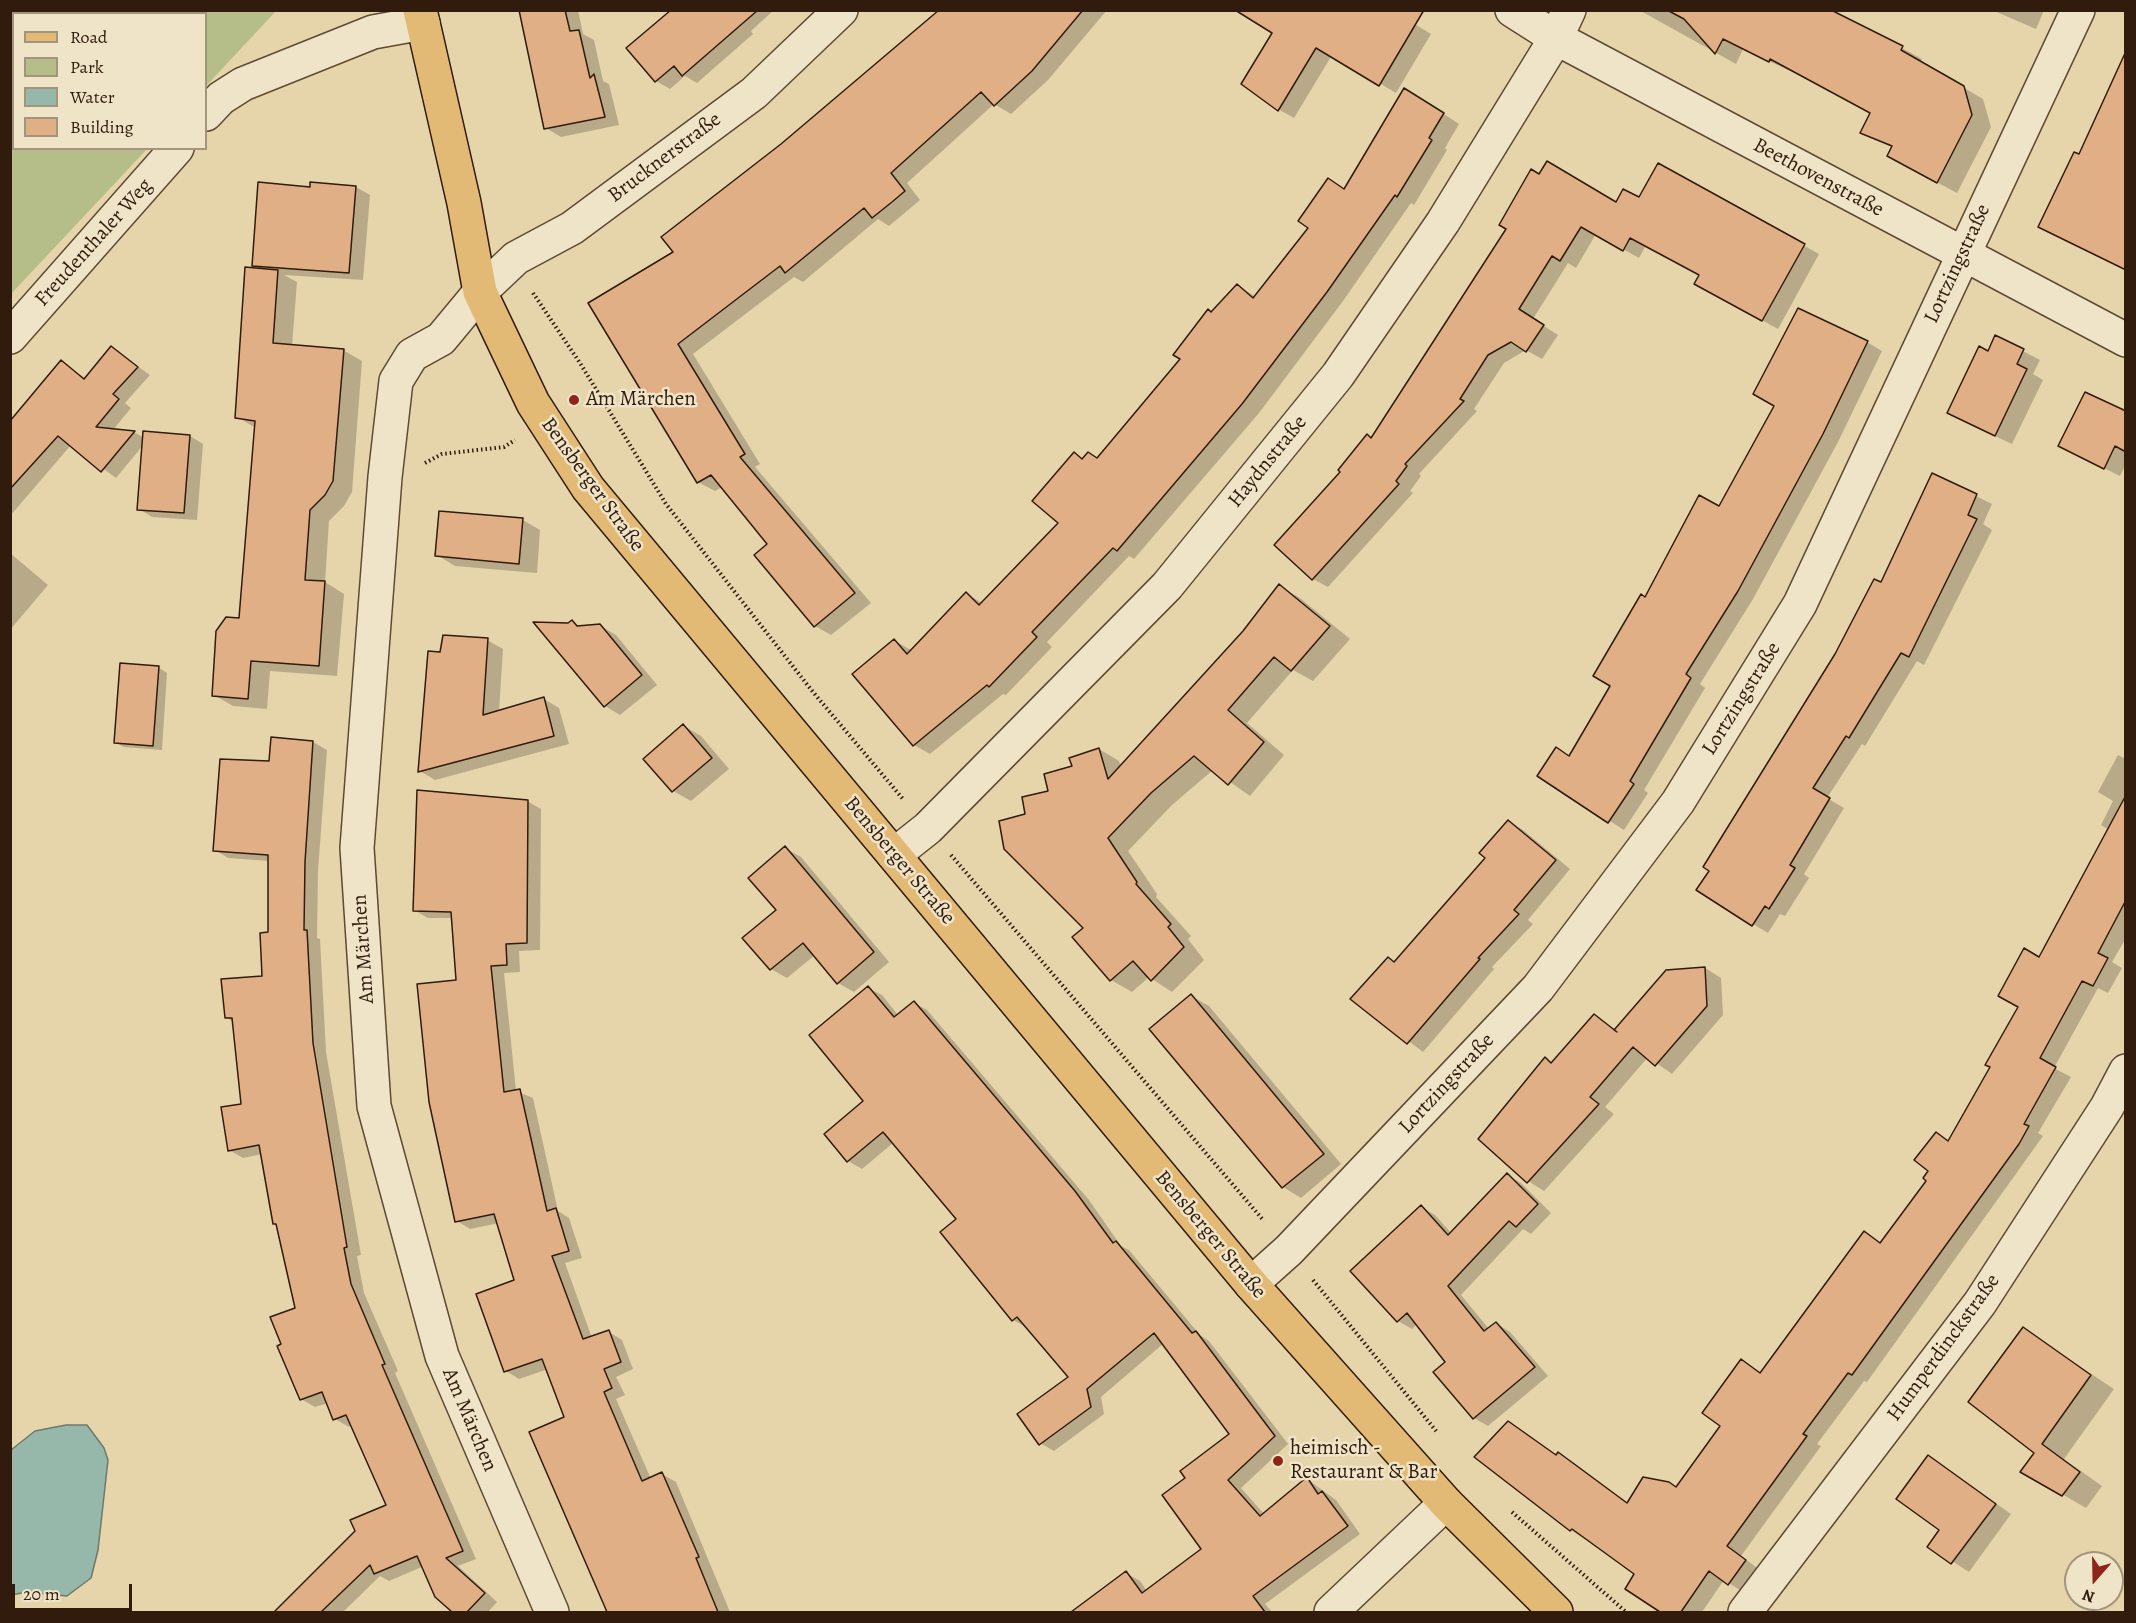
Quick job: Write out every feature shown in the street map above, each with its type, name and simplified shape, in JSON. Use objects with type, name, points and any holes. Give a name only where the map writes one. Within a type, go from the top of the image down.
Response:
[{"type":"main road","name":"Bensberger Straße","points":[[422,17],[464,203],[480,292],[518,375],[544,422],[588,488],[1251,1284],[1446,1503],[1556,1612]]},
{"type":"street","name":"Brucknerstraße","points":[[480,292],[516,258],[572,228],[753,93],[841,10]]},
{"type":"street","name":"Beethovenstraße","points":[[1512,10],[1563,24],[1961,255],[2126,340]]},
{"type":"street","name":"Lortzingstraße","points":[[1251,1284],[1289,1250],[1538,988],[1678,802],[1800,604],[1961,255],[2078,10]]},
{"type":"street","points":[[207,113],[221,98],[243,84],[373,32],[422,17]]},
{"type":"street","name":"Haydnstraße","points":[[894,855],[928,828],[1167,586],[1338,375],[1443,222],[1563,24]]},
{"type":"street","name":"Freudenthaler Weg","points":[[10,337],[175,150]]},
{"type":"street","name":"Am Märchen","points":[[480,292],[441,339],[412,355],[400,371],[393,399],[357,848],[374,1106],[442,1356],[552,1612]]},
{"type":"street","name":"Humperdinckstraße","points":[[1745,1612],[1980,1303],[2116,1111],[2126,1071]]},
{"type":"street","points":[[1331,1612],[1446,1503]]},
{"type":"path","points":[[516,258],[529,286],[580,363],[666,504],[813,692],[1289,1250],[1437,1433]]},
{"type":"path","points":[[385,477],[417,468],[442,454],[504,447],[544,422]]},
{"type":"path","points":[[1506,1506],[1626,1612]]},
{"type":"green space","points":[[11,10],[276,11],[207,85],[207,12],[12,12],[12,150],[146,150],[11,294]]},
{"type":"water","points":[[66,1425],[87,1425],[104,1448],[108,1460],[98,1550],[91,1578],[67,1596],[27,1592],[11,1595],[11,1450],[35,1431]]},
{"type":"building","points":[[519,10],[565,10],[570,31],[579,30],[590,78],[594,74],[605,117],[544,129]]},
{"type":"building","points":[[671,10],[758,10],[682,76],[674,66],[655,82],[626,48]]},
{"type":"building","points":[[939,10],[1083,10],[1032,71],[994,106],[981,92],[891,173],[905,191],[892,202],[872,218],[864,208],[785,273],[780,266],[678,344],[745,454],[740,457],[855,593],[814,627],[754,555],[767,544],[711,475],[697,483],[588,303],[673,252],[661,237],[781,144]]},
{"type":"building","points":[[1235,10],[1424,10],[1379,86],[1316,48],[1278,111],[1241,84],[1272,33]]},
{"type":"building","points":[[1667,10],[1831,10],[1903,46],[1901,50],[1964,86],[1972,115],[1937,183],[1887,156],[1892,146],[1860,133],[1870,113],[1770,59],[1769,62],[1723,39],[1715,54],[1684,19]]},
{"type":"building","points":[[2126,51],[2126,270],[2038,227],[2074,152],[2079,154]]},
{"type":"building","points":[[1404,88],[1444,113],[1429,138],[1432,140],[1397,197],[1395,195],[1327,292],[1242,404],[1117,551],[1113,548],[1032,632],[1037,637],[989,687],[987,685],[913,746],[852,674],[894,639],[907,654],[966,592],[979,605],[1058,523],[1032,501],[1074,452],[1082,459],[1088,452],[1097,458],[1180,359],[1173,355],[1208,309],[1211,312],[1237,284],[1253,298],[1308,228],[1298,221],[1328,178],[1344,189]]},
{"type":"building","points":[[1547,161],[1616,202],[1623,189],[1639,197],[1658,163],[1805,244],[1762,321],[1694,284],[1699,275],[1630,238],[1623,251],[1581,227],[1560,261],[1552,256],[1519,309],[1544,325],[1526,352],[1511,342],[1488,355],[1460,399],[1464,401],[1405,464],[1407,466],[1396,481],[1399,484],[1312,580],[1274,545],[1340,472],[1338,470],[1367,434],[1371,438],[1506,229],[1499,225],[1531,169],[1539,174]]},
{"type":"building","points":[[258,182],[310,187],[310,182],[356,186],[349,273],[252,266]]},
{"type":"building","points":[[245,267],[278,270],[273,343],[344,349],[333,481],[325,495],[310,510],[305,580],[325,581],[319,666],[251,661],[248,699],[212,696],[216,631],[226,617],[239,618],[255,421],[235,418]]},
{"type":"building","points":[[1798,308],[1868,341],[1823,434],[1738,591],[1686,674],[1691,678],[1630,781],[1634,784],[1608,823],[1537,776],[1556,747],[1569,756],[1610,686],[1593,676],[1641,594],[1645,597],[1699,495],[1719,506],[1774,406],[1753,394]]},
{"type":"building","points":[[1995,335],[2024,349],[2017,364],[2027,369],[1995,436],[1947,413],[1979,346],[1988,351]]},
{"type":"building","points":[[111,346],[138,367],[113,394],[119,399],[96,427],[135,431],[101,472],[58,436],[10,489],[10,421],[61,360],[84,379]]},
{"type":"building","points":[[2085,392],[2126,411],[2126,452],[2115,446],[2104,469],[2058,446]]},
{"type":"building","points":[[143,431],[190,435],[184,513],[137,510]]},
{"type":"building","points":[[1932,473],[1977,494],[1968,515],[1977,519],[1909,657],[1901,653],[1849,738],[1846,736],[1813,788],[1830,798],[1790,865],[1795,868],[1769,909],[1765,906],[1752,926],[1696,890],[1709,871],[1703,867],[1835,654],[1874,579],[1881,582]]},
{"type":"building","points":[[439,511],[523,518],[519,564],[435,556]]},
{"type":"building","points":[[1279,584],[1330,626],[1291,671],[1274,657],[1228,710],[1264,742],[1228,785],[1194,756],[1151,793],[1108,838],[1137,882],[1136,884],[1171,924],[1168,927],[1184,947],[1151,981],[1133,961],[1110,981],[1072,937],[1083,928],[1004,849],[999,821],[1025,814],[1022,797],[1048,791],[1044,774],[1072,766],[1069,758],[1099,748],[1108,779],[1243,631]]},
{"type":"building","points":[[572,620],[577,626],[600,624],[642,675],[604,707],[533,622],[568,623]]},
{"type":"building","points":[[443,635],[488,638],[483,715],[544,697],[554,736],[418,772],[428,651],[440,652]]},
{"type":"building","points":[[120,663],[159,666],[153,746],[114,743]]},
{"type":"building","points":[[683,724],[712,758],[672,792],[643,759]]},
{"type":"building","points":[[271,737],[313,741],[305,862],[304,930],[307,930],[313,1043],[347,1247],[344,1248],[351,1284],[385,1364],[382,1365],[463,1551],[446,1558],[485,1593],[467,1612],[452,1612],[435,1597],[417,1556],[374,1574],[370,1565],[321,1612],[274,1612],[355,1531],[350,1520],[386,1505],[346,1415],[333,1420],[322,1392],[300,1400],[277,1346],[281,1344],[270,1317],[295,1308],[276,1224],[273,1224],[259,1145],[228,1151],[221,1107],[241,1104],[232,1018],[225,1018],[221,979],[262,976],[260,933],[268,932],[268,855],[213,851],[220,759],[269,761]]},
{"type":"building","points":[[417,790],[528,800],[527,943],[506,944],[507,965],[491,966],[504,1092],[520,1089],[547,1211],[556,1208],[569,1251],[552,1256],[583,1339],[609,1330],[621,1362],[604,1369],[612,1388],[604,1392],[642,1481],[662,1472],[699,1557],[696,1558],[718,1612],[607,1612],[529,1432],[564,1417],[542,1359],[504,1372],[476,1294],[514,1280],[494,1214],[455,1222],[429,1102],[417,984],[456,980],[451,912],[413,911]]},
{"type":"building","points":[[2126,795],[2126,900],[2098,953],[2108,958],[2093,986],[2082,981],[2040,1058],[2056,1067],[2024,1124],[2029,1126],[2019,1144],[1852,1375],[1848,1373],[1803,1434],[1807,1436],[1727,1546],[1746,1560],[1728,1585],[1709,1571],[1681,1612],[1660,1612],[1625,1589],[1634,1574],[1572,1529],[1570,1531],[1474,1457],[1508,1421],[1556,1455],[1558,1452],[1627,1503],[1643,1477],[1669,1482],[1676,1487],[1720,1426],[1702,1413],[1741,1359],[1760,1373],[1864,1231],[1880,1243],[1926,1181],[1923,1178],[1928,1171],[1914,1160],[1936,1132],[1948,1141],[1990,1067],[1985,1065],[2018,1007],[1998,996],[2024,948],[2039,957]]},
{"type":"building","points":[[1508,820],[1556,860],[1514,910],[1519,914],[1478,958],[1480,959],[1407,1044],[1350,999],[1388,957],[1394,962],[1485,858],[1479,853]]},
{"type":"building","points":[[785,846],[874,952],[837,984],[803,943],[770,970],[742,938],[776,910],[748,878]]},
{"type":"building","points":[[1705,967],[1707,1006],[1655,1066],[1633,1047],[1590,1097],[1599,1104],[1527,1183],[1478,1139],[1545,1057],[1551,1063],[1594,1014],[1614,1030],[1666,970]]},
{"type":"building","points":[[868,986],[894,1017],[914,1001],[1075,1191],[1113,1243],[1116,1241],[1192,1333],[1196,1331],[1275,1436],[1228,1480],[1260,1516],[1307,1477],[1318,1494],[1322,1491],[1348,1526],[1253,1596],[1265,1612],[1071,1612],[1126,1571],[1142,1593],[1201,1549],[1162,1495],[1185,1478],[1180,1471],[1229,1434],[1154,1333],[1087,1389],[1091,1407],[1039,1445],[1017,1414],[1068,1377],[1017,1317],[1012,1321],[940,1232],[956,1219],[883,1132],[847,1162],[824,1134],[863,1101],[809,1035]]},
{"type":"building","points":[[1191,994],[1324,1154],[1282,1188],[1149,1029]]},
{"type":"building","points":[[1507,1173],[1538,1204],[1516,1227],[1509,1221],[1448,1286],[1484,1331],[1496,1322],[1535,1367],[1473,1419],[1433,1372],[1445,1362],[1407,1313],[1397,1322],[1350,1271],[1421,1205],[1448,1235]]},
{"type":"building","points":[[2023,1327],[2091,1375],[2042,1444],[2080,1472],[2062,1496],[2020,1472],[2034,1453],[1968,1402]]},
{"type":"building","points":[[1928,1455],[1996,1504],[1951,1564],[1927,1547],[1939,1530],[1896,1499]]},
{"type":"place","name":"Am Märchen","points":[[574,400]]},
{"type":"place","name":"heimisch - Restaurant & Bar","points":[[1278,1461]]}]
